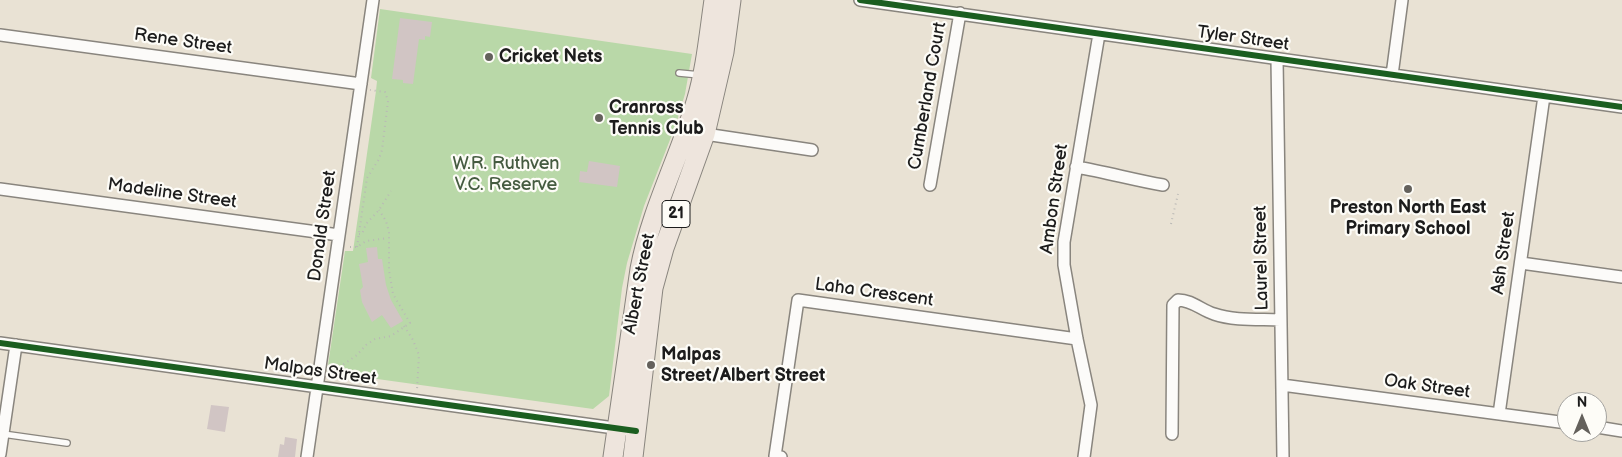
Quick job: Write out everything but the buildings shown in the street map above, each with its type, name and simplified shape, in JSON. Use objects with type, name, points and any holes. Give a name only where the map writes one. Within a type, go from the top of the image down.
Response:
[{"type":"highway","name":"Albert Street","points":[[613,457],[645,242],[696,101],[702,76],[714,0]]},
{"type":"highway","name":"Albert Street","points":[[633,457],[653,288],[664,248],[706,134],[724,52],[731,0]]},
{"type":"highway","points":[[645,242],[664,248]]},
{"type":"street","name":"Donald Street","points":[[307,457],[373,0]]},
{"type":"street","name":"Tyler Street","points":[[860,0],[1622,107]]},
{"type":"street","points":[[1392,75],[1402,0]]},
{"type":"street","name":"Cumberland Court","points":[[930,185],[960,13]]},
{"type":"street","name":"Ambon Street","points":[[1084,457],[1090,405],[1064,265],[1064,242],[1098,34]]},
{"type":"street","name":"Rene Street","points":[[0,35],[361,86]]},
{"type":"street","name":"Laurel Street","points":[[1277,59],[1280,320],[1284,457]]},
{"type":"street","name":"Ash Street","points":[[1500,414],[1544,96]]},
{"type":"street","points":[[706,134],[812,150]]},
{"type":"street","points":[[1076,167],[1163,185]]},
{"type":"street","name":"Madeline Street","points":[[0,189],[340,235]]},
{"type":"street","points":[[1520,263],[1622,276]]},
{"type":"street","name":"Laha Crescent","points":[[781,457],[775,456],[798,300],[1077,339]]},
{"type":"street","points":[[1172,434],[1173,305],[1178,300],[1186,300],[1213,314],[1245,319],[1280,320]]},
{"type":"street","name":"Malpas Street","points":[[0,343],[636,431]]},
{"type":"street","points":[[0,454],[16,345]]},
{"type":"street","name":"Oak Street","points":[[1282,385],[1557,422]]},
{"type":"street","points":[[1607,429],[1622,431]]},
{"type":"lane","points":[[679,73],[702,76]]},
{"type":"lane","points":[[3,434],[67,443]]},
{"type":"path","points":[[361,86],[385,92],[388,101],[382,150],[380,159],[368,178],[357,247],[366,242],[388,238]]},
{"type":"path","points":[[359,234],[362,234],[366,224],[380,210],[390,191]]},
{"type":"path","points":[[1171,224],[1178,194]]},
{"type":"path","points":[[326,376],[357,355],[370,342],[375,339],[391,336],[410,323],[393,294],[389,270],[389,232],[380,210]]},
{"type":"path","points":[[404,326],[413,340],[419,355],[416,400]]},
{"type":"green space","name":"W.R. Ruthven V.C. Reserve","points":[[380,9],[692,54],[685,94],[675,127],[644,206],[627,263],[622,288],[609,396],[593,409],[327,372],[345,251],[353,251],[376,91],[377,81],[371,78]]},
{"type":"cycle path","points":[[860,0],[1622,107]]},
{"type":"cycle path","points":[[0,343],[636,431]]},
{"type":"place","name":"Cricket Nets","points":[[489,57]]},
{"type":"place","name":"Cranross Tennis Club","points":[[599,118]]},
{"type":"place","name":"Preston North East Primary School","points":[[1408,189]]},
{"type":"place","name":"Malpas Street/Albert Street","points":[[651,365]]}]
